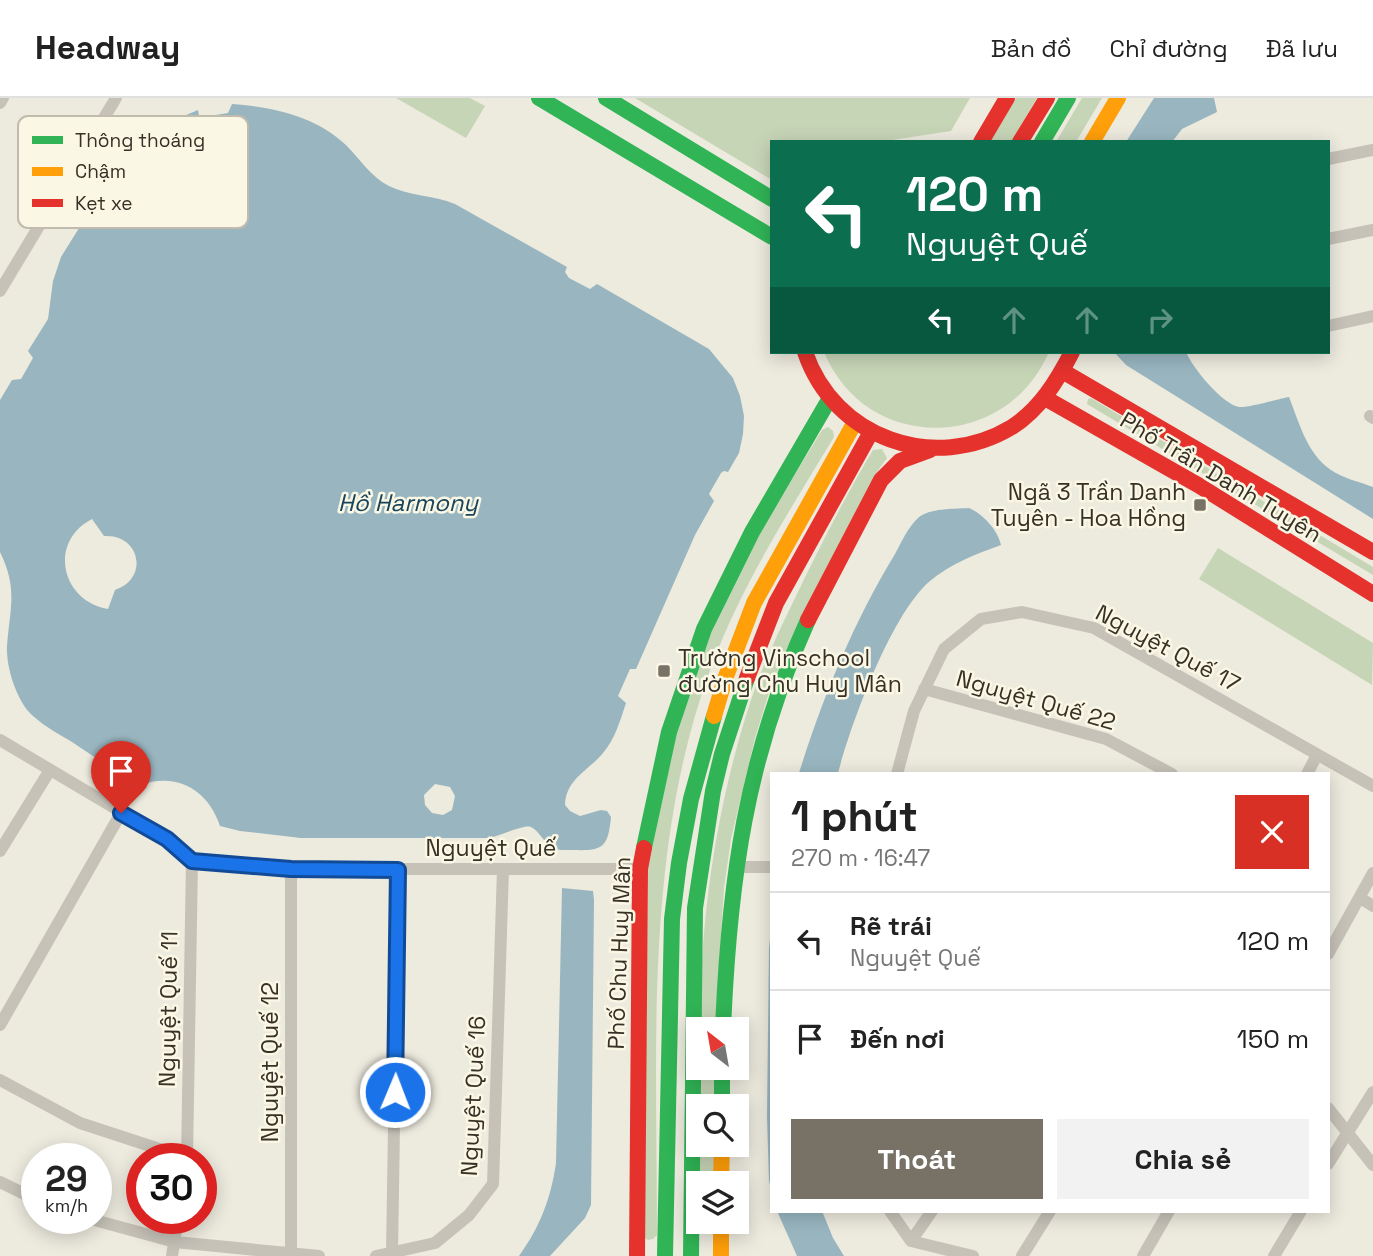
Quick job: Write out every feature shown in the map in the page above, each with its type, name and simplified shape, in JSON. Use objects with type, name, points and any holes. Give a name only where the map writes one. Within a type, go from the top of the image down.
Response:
[{"type":"main road","points":[[539,98],[770,236]]},
{"type":"main road","points":[[606,98],[770,198]]},
{"type":"main road","points":[[982,140],[1007,98]]},
{"type":"main road","points":[[1021,140],[1047,98]]},
{"type":"main road","points":[[1043,140],[1068,98]]},
{"type":"main road","points":[[1093,140],[1118,98]]},
{"type":"main road","points":[[806,354],[817,379],[830,398],[855,422],[884,439],[930,450],[954,449],[976,444],[998,436],[1018,424],[1045,398],[1064,372],[1071,354]]},
{"type":"main road","name":"Phố Trần Danh Tuyên","points":[[1064,372],[1373,552]]},
{"type":"main road","name":"Phố Chu Huy Mân","points":[[636,1256],[640,869],[669,732],[704,629],[752,532],[830,398]]},
{"type":"main road","name":"Phố Trần Danh Tuyên","points":[[1045,398],[1198,485],[1373,594]]},
{"type":"main road","points":[[665,1255],[672,919],[691,799],[725,679],[754,603],[855,422]]},
{"type":"main road","points":[[691,1256],[695,908],[713,792],[742,691],[776,603],[871,432]]},
{"type":"main road","points":[[724,1017],[727,939],[735,867],[755,765],[775,699],[821,591],[882,480],[896,463],[930,450]]},
{"type":"main road","points":[[721,1234],[721,1256]]},
{"type":"main road","points":[[650,1256],[679,1256]]},
{"type":"street","points":[[0,103],[3,98]]},
{"type":"street","points":[[105,116],[116,98]]},
{"type":"street","points":[[1330,159],[1373,150]]},
{"type":"street","points":[[0,292],[38,228]]},
{"type":"street","points":[[1330,239],[1373,230]]},
{"type":"street","points":[[1330,326],[1373,316]]},
{"type":"street","name":"Nguyệt Quế 17","points":[[898,772],[914,710],[944,649],[981,618],[1022,612],[1094,628],[1373,786]]},
{"type":"street","name":"Nguyệt Quế 22","points":[[924,689],[1106,739],[1168,772]]},
{"type":"street","points":[[0,740],[167,839],[192,861]]},
{"type":"street","points":[[1308,772],[1317,755]]},
{"type":"street","points":[[0,850],[50,770]]},
{"type":"street","points":[[0,1025],[121,813]]},
{"type":"street","name":"Nguyệt Quế","points":[[192,861],[291,869],[640,869]]},
{"type":"street","name":"Nguyệt Quế 11","points":[[187,1143],[192,861]]},
{"type":"street","points":[[735,867],[770,867]]},
{"type":"street","name":"Nguyệt Quế 12","points":[[291,869],[291,1254]]},
{"type":"street","name":"Nguyệt Quế 16","points":[[376,1256],[435,1242],[468,1215],[494,1184],[503,869]]},
{"type":"street","points":[[392,1254],[398,870]]},
{"type":"street","points":[[1330,950],[1373,873]]},
{"type":"street","points":[[1360,898],[1373,906]]},
{"type":"street","points":[[0,1080],[80,1123],[141,1143]]},
{"type":"street","points":[[1330,1161],[1373,1092]]},
{"type":"street","points":[[1330,1111],[1373,1165]]},
{"type":"street","points":[[0,1182],[21,1192]]},
{"type":"street","points":[[891,1213],[911,1241],[973,1256]]},
{"type":"street","points":[[911,1241],[931,1213]]},
{"type":"street","points":[[1022,1256],[1048,1213]]},
{"type":"street","points":[[1143,1256],[1168,1213]]},
{"type":"street","points":[[1274,1256],[1300,1213]]},
{"type":"street","points":[[112,1225],[175,1242],[318,1256]]},
{"type":"street","points":[[172,1256],[176,1234]]},
{"type":"green space","points":[[396,98],[470,98],[485,106],[466,138]]},
{"type":"green space","points":[[635,98],[970,98],[951,131],[892,140],[770,140],[770,179]]},
{"type":"green space","points":[[1016,98],[1037,98],[1012,140],[991,140]]},
{"type":"green space","points":[[1082,98],[1102,98],[1077,140],[1057,140]]},
{"type":"green space","points":[[825,354],[1048,354],[1029,385],[1002,409],[970,423],[936,428],[902,423],[871,409],[844,385]]},
{"type":"green space","points":[[1091,398],[1373,567],[1373,575],[1087,404]]},
{"type":"green space","points":[[828,427],[833,431],[834,437],[768,548],[724,635],[690,734],[675,804],[659,947],[656,1019],[657,1235],[648,1240],[644,1237],[648,869],[676,734],[710,630],[760,532],[822,430]]},
{"type":"green space","points":[[882,449],[887,458],[797,628],[771,686],[755,738],[731,839],[724,888],[716,1017],[700,1017],[703,946],[712,864],[728,783],[750,703],[777,635],[805,577],[873,450]]},
{"type":"green space","points":[[1218,548],[1373,643],[1372,685],[1199,579]]},
{"type":"green space","points":[[699,1080],[714,1080],[714,1094],[699,1094]]},
{"type":"green space","points":[[699,1157],[714,1157],[715,1171],[699,1171]]},
{"type":"water","points":[[1154,98],[1214,98],[1217,112],[1182,129],[1174,140],[1127,140]]},
{"type":"water","name":"Hồ Harmony","points":[[232,104],[278,111],[321,127],[346,145],[371,173],[389,186],[455,204],[567,267],[565,272],[569,278],[590,289],[597,284],[709,349],[733,378],[744,416],[739,453],[728,472],[721,473],[709,494],[714,501],[695,535],[636,669],[630,669],[618,696],[626,703],[614,736],[603,753],[569,788],[566,796],[565,805],[580,816],[607,811],[611,817],[608,835],[602,846],[591,850],[556,849],[548,845],[531,827],[488,838],[301,838],[220,826],[208,802],[199,793],[178,783],[166,781],[140,785],[43,724],[28,711],[19,697],[8,662],[11,588],[0,552],[0,400],[12,380],[21,379],[33,358],[28,351],[48,319],[53,281],[61,257],[79,228],[248,228],[248,116],[209,116],[228,113]],"holes":[[[92,519],[104,536],[116,537],[126,542],[133,549],[136,558],[133,577],[115,590],[108,609],[92,604],[79,595],[66,570],[65,555],[69,542],[78,529]],[[435,784],[450,787],[455,796],[452,810],[443,815],[432,813],[425,805],[424,795]]]},
{"type":"water","name":"Hồ Harmony","points":[[198,110],[199,116],[184,116]]},
{"type":"water","points":[[1116,354],[1187,354],[1208,384],[1224,399],[1239,407],[1289,397],[1305,437],[1323,463],[1340,475],[1373,487],[1373,519],[1126,365]]},
{"type":"water","points":[[969,508],[989,523],[1001,545],[946,569],[915,597],[887,643],[874,671],[838,772],[799,772],[818,716],[852,634],[880,580],[908,530],[918,518],[928,512]]},
{"type":"water","points":[[562,888],[593,891],[594,900],[591,1205],[585,1218],[550,1256],[519,1256],[544,1212],[556,1163]]},
{"type":"water","points":[[770,938],[770,1185],[767,1116]]},
{"type":"water","points":[[778,1213],[823,1213],[844,1256],[797,1256]]},
{"type":"traffic: fast","points":[[539,98],[770,236]]},
{"type":"traffic: fast","points":[[606,98],[770,198]]},
{"type":"traffic: fast","points":[[1043,140],[1068,98]]},
{"type":"traffic: fast","points":[[644,848],[669,732],[704,629],[752,532],[830,398]]},
{"type":"traffic: fast","points":[[724,1017],[730,922],[744,820],[769,721],[808,620]]},
{"type":"traffic: fast","points":[[691,1256],[695,908],[713,791],[747,678]]},
{"type":"traffic: fast","points":[[665,1255],[672,919],[691,799],[714,716]]},
{"type":"traffic: fast","points":[[722,1080],[722,1094]]},
{"type":"traffic: slow","points":[[1093,140],[1118,98]]},
{"type":"traffic: slow","points":[[714,716],[754,603],[855,422]]},
{"type":"traffic: slow","points":[[721,1171],[722,1157]]},
{"type":"traffic: slow","points":[[721,1234],[721,1256]]},
{"type":"traffic: jam","points":[[982,140],[1007,98]]},
{"type":"traffic: jam","points":[[1021,140],[1047,98]]},
{"type":"traffic: jam","points":[[806,354],[819,382],[839,407],[863,426],[890,439],[920,447],[951,447],[982,441],[1012,427],[1031,412],[1047,394],[1071,354]]},
{"type":"traffic: jam","points":[[1064,372],[1373,552]]},
{"type":"traffic: jam","points":[[1045,398],[1198,485],[1373,594]]},
{"type":"traffic: jam","points":[[747,678],[776,603],[871,432]]},
{"type":"traffic: jam","points":[[808,620],[881,480],[900,461],[930,450]]},
{"type":"traffic: jam","points":[[637,1256],[640,869],[644,848]]},
{"type":"place","name":"Ngã 3 Trần Danh Tuyên - Hoa Hồng","points":[[1200,505]]},
{"type":"place","name":"Trường Vinschool đường Chu Huy Mân","points":[[664,671]]},
{"type":"route","points":[[121,813],[167,839],[192,861],[291,869],[398,870],[395,1092]]}]
